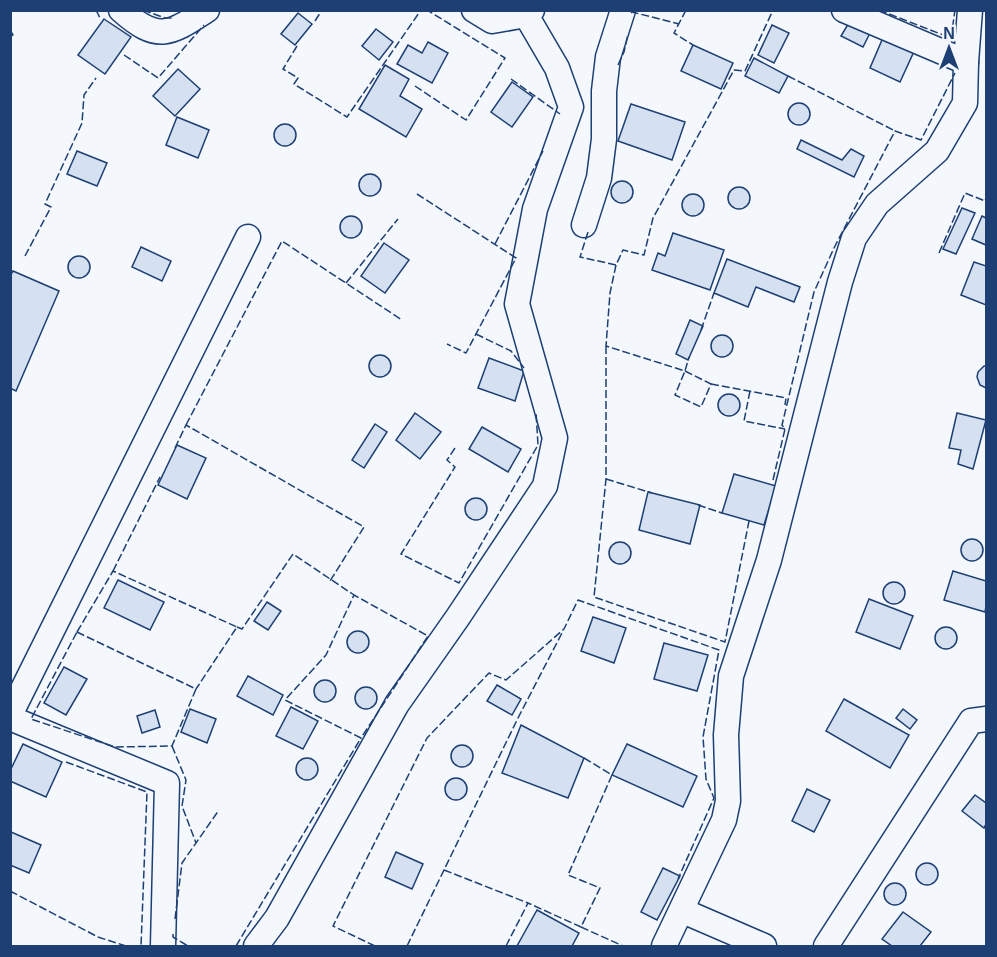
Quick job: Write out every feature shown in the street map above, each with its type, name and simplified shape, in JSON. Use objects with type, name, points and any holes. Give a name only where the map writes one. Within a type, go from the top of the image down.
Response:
[{"type":"street","points":[[121,10],[147,30],[158,32],[178,29],[207,10]]},
{"type":"street","points":[[256,946],[277,918],[397,704],[459,617],[545,486],[555,438],[517,304],[535,209],[571,107],[557,68],[529,13],[492,21],[474,10]]},
{"type":"street","points":[[584,225],[599,178],[604,139],[604,91],[608,57],[623,10]]},
{"type":"street","points":[[843,10],[966,62]]},
{"type":"street","points":[[664,946],[683,911],[724,820],[728,801],[726,735],[731,676],[769,560],[850,249],[854,238],[877,204],[937,151],[965,103],[970,10]]},
{"type":"street","points":[[162,946],[167,783],[10,716],[248,237]]},
{"type":"street","points":[[826,946],[971,721],[987,719]]},
{"type":"street","points":[[683,911],[764,946]]},
{"type":"building","points":[[298,13],[312,24],[295,45],[281,34]]},
{"type":"building","points":[[104,19],[131,37],[105,74],[78,55]]},
{"type":"building","points":[[850,21],[870,33],[863,47],[841,36]]},
{"type":"building","points":[[772,25],[789,33],[774,63],[758,55]]},
{"type":"building","points":[[376,29],[393,42],[379,60],[362,46]]},
{"type":"building","points":[[885,33],[916,47],[900,82],[870,68]]},
{"type":"building","points":[[428,42],[448,53],[432,83],[397,64],[408,45],[422,53]]},
{"type":"building","points":[[693,45],[733,63],[721,89],[681,71]]},
{"type":"building","points":[[754,58],[788,76],[779,93],[745,76]]},
{"type":"building","points":[[385,65],[409,79],[400,96],[422,109],[406,137],[359,109]]},
{"type":"building","points":[[178,69],[200,89],[175,116],[153,96]]},
{"type":"building","points":[[512,82],[533,97],[512,127],[491,112]]},
{"type":"building","points":[[795,103],[803,103],[810,110],[810,118],[803,125],[795,125],[788,118],[788,110]]},
{"type":"building","points":[[631,104],[685,122],[672,160],[618,141]]},
{"type":"building","points":[[177,117],[209,130],[198,158],[166,145]]},
{"type":"building","points":[[285,124],[293,127],[296,135],[293,143],[285,146],[277,143],[274,135],[277,127]]},
{"type":"building","points":[[801,140],[842,160],[851,149],[864,156],[854,177],[797,149]]},
{"type":"building","points":[[77,151],[107,163],[97,186],[67,174]]},
{"type":"building","points":[[366,174],[374,174],[381,181],[381,189],[374,196],[366,196],[359,189],[359,181]]},
{"type":"building","points":[[618,181],[626,181],[633,188],[633,196],[626,203],[618,203],[611,196],[611,188]]},
{"type":"building","points":[[735,187],[743,187],[750,194],[750,202],[743,209],[735,209],[728,202],[728,194]]},
{"type":"building","points":[[689,194],[697,194],[704,201],[704,209],[697,216],[689,216],[682,209],[682,201]]},
{"type":"building","points":[[962,208],[975,213],[956,254],[943,249]]},
{"type":"building","points":[[351,216],[359,219],[362,227],[359,235],[351,238],[343,235],[340,227],[343,219]]},
{"type":"building","points":[[982,216],[986,218],[986,245],[972,239]]},
{"type":"building","points":[[673,233],[724,250],[710,290],[652,270],[658,253],[665,256]]},
{"type":"building","points":[[384,243],[409,260],[385,293],[361,276]]},
{"type":"building","points":[[141,247],[171,261],[162,281],[132,267]]},
{"type":"building","points":[[75,256],[83,256],[90,263],[90,271],[83,278],[75,278],[68,271],[68,263]]},
{"type":"building","points":[[727,259],[800,287],[794,302],[756,287],[748,307],[714,293]]},
{"type":"building","points":[[974,262],[986,266],[986,305],[961,295]]},
{"type":"building","points":[[13,271],[59,291],[16,391],[10,388],[10,276]]},
{"type":"building","points":[[690,320],[703,326],[688,360],[676,354]]},
{"type":"building","points":[[718,335],[726,335],[733,342],[733,350],[726,357],[718,357],[711,350],[711,342]]},
{"type":"building","points":[[376,355],[384,355],[391,362],[391,370],[384,377],[376,377],[369,370],[369,362]]},
{"type":"building","points":[[489,358],[524,371],[515,401],[478,388]]},
{"type":"building","points":[[986,366],[986,388],[980,385],[977,377],[978,372]]},
{"type":"building","points":[[725,394],[733,394],[740,401],[740,409],[733,416],[725,416],[718,409],[718,401]]},
{"type":"building","points":[[415,413],[441,432],[420,459],[396,440]]},
{"type":"building","points":[[957,413],[986,420],[973,469],[958,464],[961,450],[949,448]]},
{"type":"building","points":[[375,424],[387,432],[364,468],[352,460]]},
{"type":"building","points":[[482,427],[521,449],[508,472],[469,449]]},
{"type":"building","points":[[177,445],[206,458],[187,499],[158,485]]},
{"type":"building","points":[[734,474],[776,486],[764,525],[722,513]]},
{"type":"building","points":[[648,492],[700,505],[690,544],[639,530]]},
{"type":"building","points":[[472,498],[480,498],[487,505],[487,513],[480,520],[472,520],[465,513],[465,505]]},
{"type":"building","points":[[968,539],[976,539],[983,546],[983,554],[976,561],[968,561],[961,554],[961,546]]},
{"type":"building","points":[[616,542],[624,542],[631,549],[631,557],[624,564],[616,564],[609,557],[609,549]]},
{"type":"building","points":[[953,571],[986,581],[985,612],[944,600]]},
{"type":"building","points":[[118,580],[164,602],[150,630],[104,608]]},
{"type":"building","points":[[890,582],[898,582],[905,589],[905,597],[898,604],[890,604],[883,597],[883,589]]},
{"type":"building","points":[[869,599],[913,616],[900,649],[856,632]]},
{"type":"building","points":[[267,602],[281,611],[268,630],[254,621]]},
{"type":"building","points":[[593,617],[626,628],[614,663],[581,651]]},
{"type":"building","points":[[942,627],[950,627],[957,634],[957,642],[950,649],[942,649],[935,642],[935,634]]},
{"type":"building","points":[[354,631],[362,631],[369,638],[369,646],[362,653],[354,653],[347,646],[347,638]]},
{"type":"building","points":[[664,643],[708,655],[697,691],[654,679]]},
{"type":"building","points":[[64,667],[87,679],[66,715],[44,703]]},
{"type":"building","points":[[248,676],[283,695],[273,715],[237,696]]},
{"type":"building","points":[[321,680],[329,680],[336,687],[336,695],[329,702],[321,702],[314,695],[314,687]]},
{"type":"building","points":[[497,685],[521,699],[512,715],[487,701]]},
{"type":"building","points":[[362,687],[370,687],[377,694],[377,702],[370,709],[362,709],[355,702],[355,694]]},
{"type":"building","points":[[844,699],[909,735],[890,768],[826,731]]},
{"type":"building","points":[[291,707],[318,721],[303,749],[276,736]]},
{"type":"building","points":[[190,709],[216,719],[207,743],[181,732]]},
{"type":"building","points":[[903,709],[917,720],[910,729],[896,718]]},
{"type":"building","points":[[155,710],[160,727],[142,733],[137,716]]},
{"type":"building","points":[[521,725],[584,758],[568,798],[502,773]]},
{"type":"building","points":[[23,744],[62,762],[46,797],[10,781],[10,771]]},
{"type":"building","points":[[627,744],[697,776],[683,807],[612,775]]},
{"type":"building","points":[[458,745],[466,745],[473,752],[473,760],[466,767],[458,767],[451,760],[451,752]]},
{"type":"building","points":[[303,758],[311,758],[318,765],[318,773],[311,780],[303,780],[296,773],[296,765]]},
{"type":"building","points":[[452,778],[460,778],[467,785],[467,793],[460,800],[452,800],[445,793],[445,785]]},
{"type":"building","points":[[807,789],[830,800],[814,832],[792,821]]},
{"type":"building","points":[[975,795],[986,803],[984,828],[962,811]]},
{"type":"building","points":[[11,832],[41,845],[29,873],[10,865]]},
{"type":"building","points":[[396,852],[423,864],[412,889],[385,877]]},
{"type":"building","points":[[923,863],[931,863],[938,870],[938,878],[931,885],[923,885],[916,878],[916,870]]},
{"type":"building","points":[[663,868],[680,876],[657,920],[641,912]]},
{"type":"building","points":[[891,883],[899,883],[906,890],[906,898],[899,905],[891,905],[884,898],[884,890]]},
{"type":"building","points":[[537,910],[579,933],[572,946],[517,946]]},
{"type":"building","points":[[903,912],[931,932],[920,946],[892,946],[882,939]]},
{"type":"fence","points":[[96,10],[100,18]]},
{"type":"fence","points":[[143,10],[165,18],[174,18]]},
{"type":"fence","points":[[315,21],[322,10]]},
{"type":"fence","points":[[297,46],[283,69],[298,78],[294,84],[347,117],[421,10]]},
{"type":"fence","points":[[415,86],[466,120],[505,58],[427,10]]},
{"type":"fence","points":[[686,10],[674,33],[693,45]]},
{"type":"fence","points":[[588,232],[580,257],[616,265],[623,250],[644,255],[653,218],[734,70],[745,71],[773,10]]},
{"type":"fence","points":[[879,10],[951,38],[955,10]]},
{"type":"fence","points":[[631,13],[679,24]]},
{"type":"fence","points":[[124,55],[158,78],[204,25]]},
{"type":"fence","points":[[10,30],[13,35],[10,37]]},
{"type":"fence","points":[[618,65],[628,34]]},
{"type":"fence","points":[[773,480],[785,429],[782,425],[814,292],[834,248],[895,131],[921,140],[955,73]]},
{"type":"fence","points":[[788,76],[895,131]]},
{"type":"fence","points":[[25,256],[51,207],[45,204],[82,123],[84,95],[96,78]]},
{"type":"fence","points":[[511,79],[560,114]]},
{"type":"fence","points":[[495,244],[543,151]]},
{"type":"fence","points":[[939,253],[965,193],[985,201],[986,198]]},
{"type":"fence","points":[[417,194],[516,258],[466,353],[447,344]]},
{"type":"fence","points":[[346,283],[398,219]]},
{"type":"fence","points":[[186,425],[282,241],[402,320]]},
{"type":"fence","points":[[616,265],[610,293],[606,346],[685,371],[689,357]]},
{"type":"fence","points":[[701,330],[714,293]]},
{"type":"fence","points":[[476,334],[511,351],[524,368]]},
{"type":"fence","points":[[606,346],[606,479],[594,597],[725,642],[749,521]]},
{"type":"fence","points":[[685,371],[711,384],[701,407],[675,395],[685,371]]},
{"type":"fence","points":[[711,384],[786,398],[785,405]]},
{"type":"fence","points":[[750,391],[744,421],[785,429]]},
{"type":"fence","points":[[455,448],[447,460],[455,467],[401,554],[459,583],[538,445],[536,412]]},
{"type":"fence","points":[[175,448],[186,425],[364,527],[330,581]]},
{"type":"fence","points":[[113,571],[160,477]]},
{"type":"fence","points":[[606,479],[652,493]]},
{"type":"fence","points":[[698,505],[722,513]]},
{"type":"fence","points":[[237,627],[242,629],[293,554],[354,595],[326,655],[285,700],[361,738],[428,636],[354,595]]},
{"type":"fence","points":[[77,632],[113,571],[237,627],[196,689]]},
{"type":"fence","points":[[375,946],[333,926],[427,738],[489,673],[506,680],[564,629],[578,600],[719,650],[703,737],[706,779],[714,798],[678,879]]},
{"type":"fence","points":[[407,946],[563,631]]},
{"type":"fence","points":[[77,632],[196,689],[172,746],[115,747],[31,719],[77,632]]},
{"type":"fence","points":[[236,946],[361,738]]},
{"type":"fence","points":[[172,746],[186,780],[182,806],[196,843]]},
{"type":"fence","points":[[584,758],[612,775],[568,875],[600,888],[581,927],[623,946]]},
{"type":"fence","points":[[66,762],[147,792],[141,946]]},
{"type":"fence","points":[[175,919],[182,863],[219,810]]},
{"type":"fence","points":[[444,870],[528,903]]},
{"type":"fence","points":[[10,891],[98,937],[126,946]]},
{"type":"fence","points":[[506,946],[528,903],[581,927]]},
{"type":"fence","points":[[173,934],[173,937],[188,946]]}]
